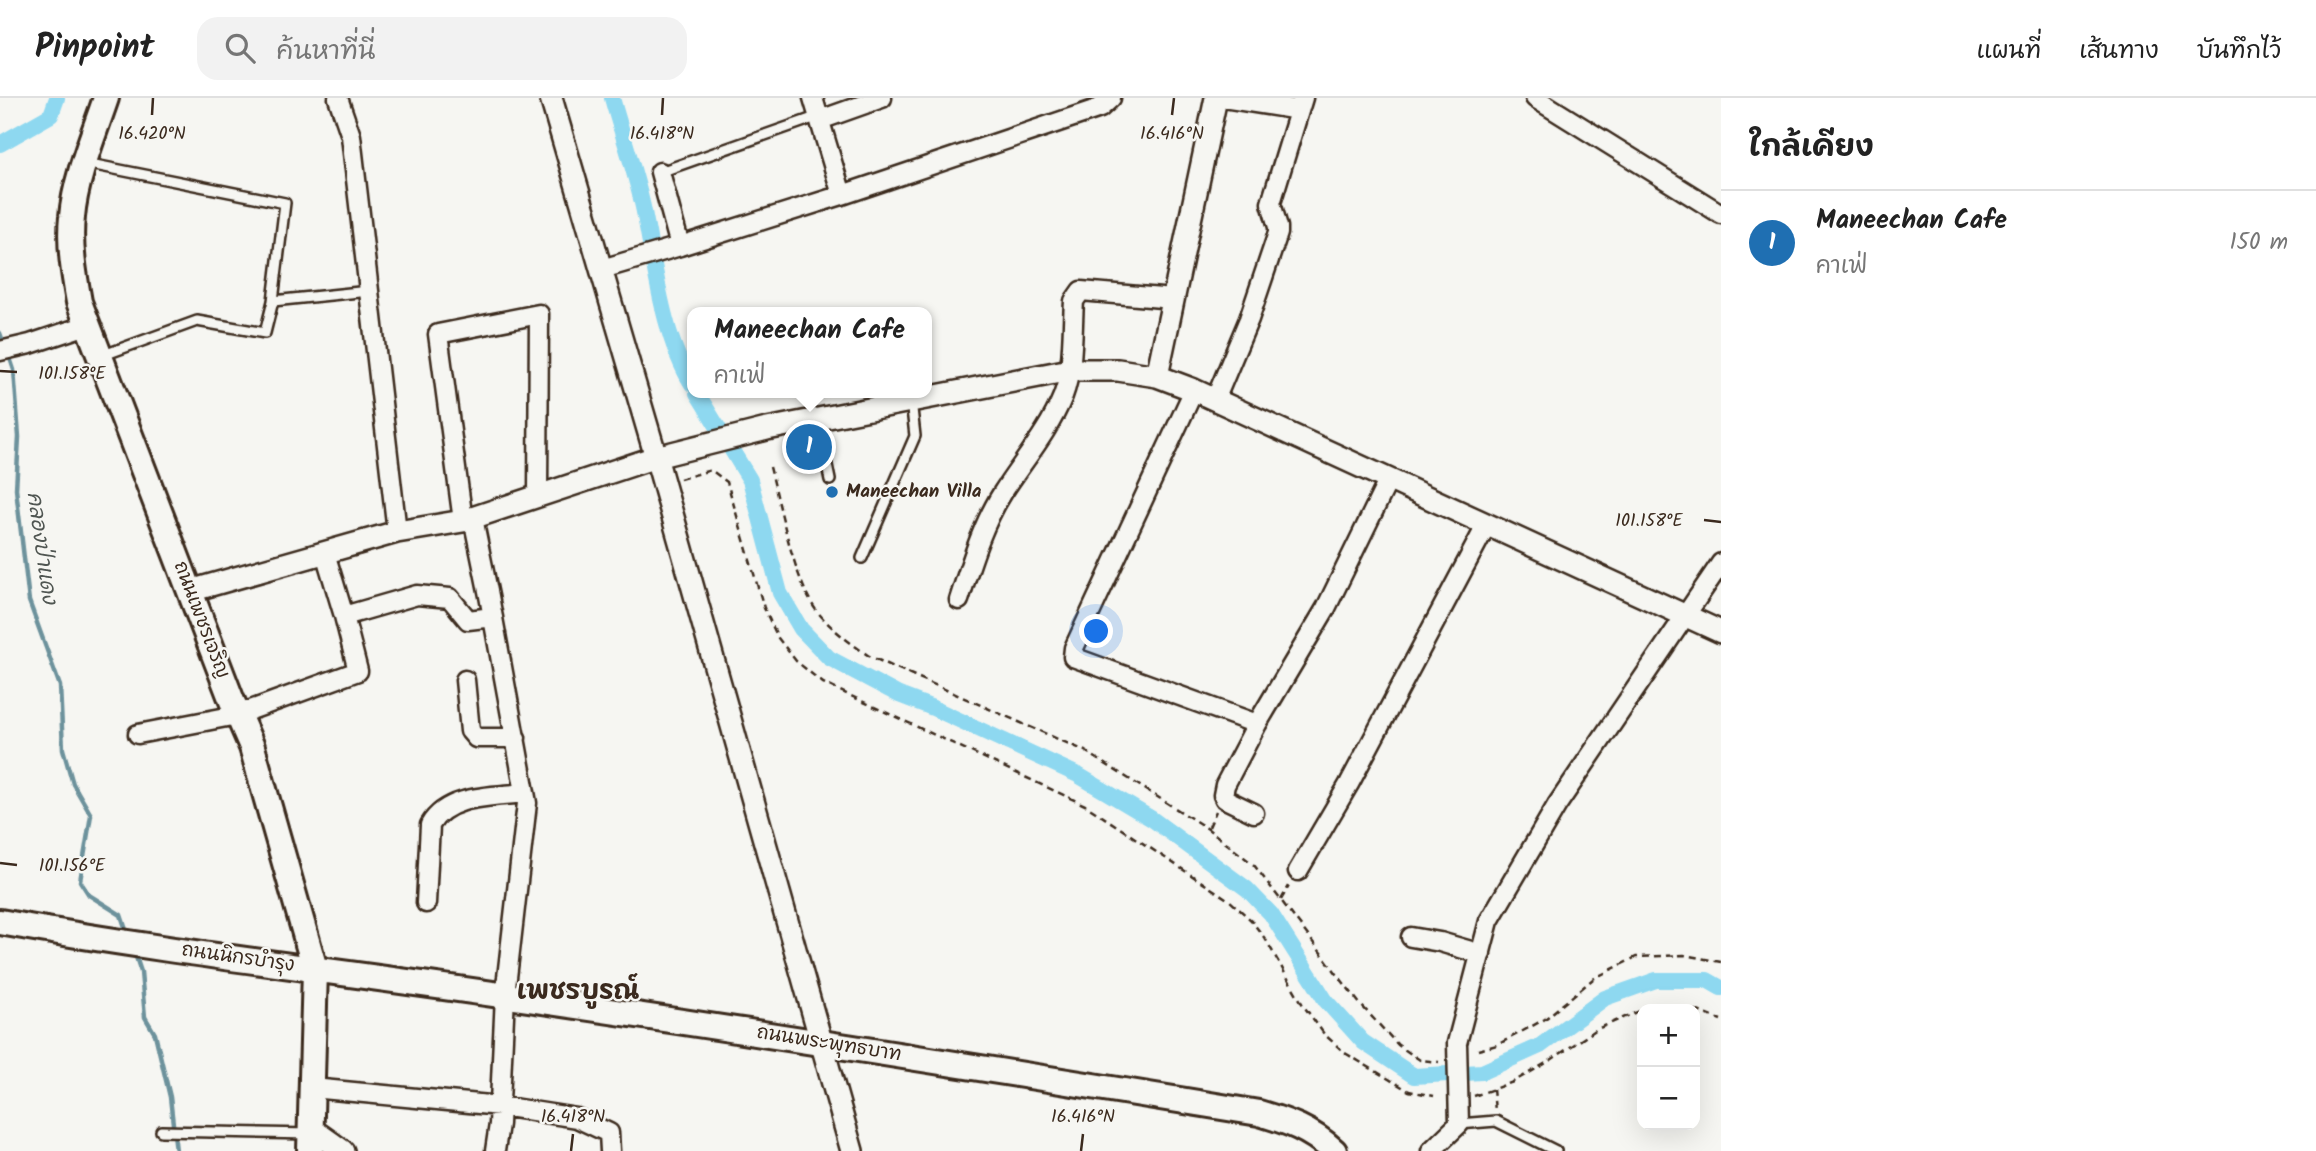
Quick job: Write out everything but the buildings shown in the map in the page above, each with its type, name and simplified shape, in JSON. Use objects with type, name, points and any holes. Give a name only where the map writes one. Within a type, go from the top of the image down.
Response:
[{"type":"main road","name":"ถนนเพชรเจริญ","points":[[106,98],[84,163],[72,216],[72,260],[79,302],[237,715],[252,747],[315,969],[311,1138]]},
{"type":"main road","name":"ถนนนิกรบำรุง","points":[[0,922],[102,940],[315,969]]},
{"type":"main road","name":"ถนนพระพุทธบาท","points":[[315,969],[823,1042],[1259,1113],[1293,1123],[1319,1138],[1334,1151]]},
{"type":"street","points":[[338,98],[351,136],[397,532]]},
{"type":"street","points":[[551,98],[608,267],[656,457],[852,1151]]},
{"type":"street","points":[[813,98],[842,195]]},
{"type":"street","points":[[820,118],[882,98]]},
{"type":"street","points":[[608,267],[842,195],[1100,108],[1111,98]]},
{"type":"street","points":[[1157,376],[1216,98]]},
{"type":"street","points":[[1215,400],[1249,319],[1278,233],[1271,203],[1301,104],[1223,98]]},
{"type":"street","points":[[1535,98],[1721,214]]},
{"type":"street","points":[[660,172],[676,247]]},
{"type":"street","points":[[959,600],[981,534],[1002,494],[1030,454],[1062,397],[1070,370],[1074,301],[1081,291],[1173,299]]},
{"type":"street","points":[[495,1151],[500,1106],[505,995],[527,803],[493,617],[468,519],[438,334],[539,314],[538,496]]},
{"type":"street","points":[[0,351],[87,325]]},
{"type":"street","points":[[932,396],[1070,370],[1118,370],[1157,376],[1194,390],[1721,632]]},
{"type":"street","points":[[1194,390],[1074,648],[1073,657],[1257,724]]},
{"type":"street","points":[[190,591],[397,532],[468,519],[656,457],[766,429],[922,398]]},
{"type":"street","points":[[1254,813],[1225,799],[1223,795],[1226,785],[1257,724],[1326,608],[1388,481]]},
{"type":"street","points":[[1298,871],[1349,785],[1486,526]]},
{"type":"street","points":[[138,734],[237,715],[358,671],[325,553]]},
{"type":"street","points":[[1431,1151],[1459,1124],[1457,1043],[1489,921],[1557,805],[1721,563]]},
{"type":"street","points":[[344,616],[429,594],[450,598],[468,620],[493,617]]},
{"type":"street","points":[[466,680],[470,732],[476,738],[516,738]]},
{"type":"street","points":[[426,903],[430,825],[436,815],[444,808],[465,801],[525,793]]},
{"type":"street","points":[[1411,937],[1481,954]]},
{"type":"street","points":[[312,1088],[500,1106],[577,1118],[609,1133],[610,1151]]},
{"type":"street","points":[[311,1138],[343,1151]]},
{"type":"lane","points":[[660,172],[820,118]]},
{"type":"lane","points":[[84,163],[285,203],[273,300],[265,333],[197,321],[99,357]]},
{"type":"lane","points":[[273,300],[369,291]]},
{"type":"lane","points":[[862,558],[915,436],[911,400]]},
{"type":"lane","points":[[817,419],[830,481]]},
{"type":"lane","points":[[1459,1124],[1496,1121],[1556,1151]]},
{"type":"lane","points":[[162,1131],[311,1138]]},
{"type":"path","points":[[770,467],[798,570],[815,608],[840,636],[869,656],[1085,751],[1208,828],[1254,865],[1360,1004],[1398,1045],[1420,1060],[1439,1062]]},
{"type":"path","points":[[664,484],[711,470],[727,482],[764,608],[778,638],[796,661],[823,683],[1085,805],[1229,900],[1251,920],[1266,940],[1303,1005],[1324,1034],[1345,1052],[1409,1091],[1434,1096]]},
{"type":"path","points":[[1478,1050],[1497,1045],[1545,1019],[1593,979],[1636,957],[1684,955],[1721,962]]},
{"type":"path","points":[[1474,1096],[1513,1082],[1597,1029],[1637,1012]]},
{"type":"path","points":[[1700,1012],[1721,1020]]},
{"type":"path","points":[[1493,1089],[1496,1121]]},
{"type":"waterway","points":[[0,144],[51,115],[57,98]]},
{"type":"waterway","points":[[612,98],[640,193],[666,322],[687,374]]},
{"type":"waterway","name":"คลองป่าแดง","points":[[0,333],[5,347]]},
{"type":"waterway","name":"คลองป่าแดง","points":[[9,355],[14,370],[19,437],[16,489],[29,601],[60,686],[63,749],[73,784],[91,815],[80,881],[89,895],[121,915],[127,933]]},
{"type":"waterway","points":[[700,398],[750,480],[780,593],[801,629],[829,658],[899,695],[1078,775],[1152,819],[1247,889],[1271,914],[1326,1001],[1363,1042],[1414,1076],[1482,1072],[1540,1046],[1605,998],[1656,980],[1707,980],[1721,988]]},
{"type":"waterway","name":"คลองป่าแดง","points":[[134,951],[141,972],[145,1017],[155,1034],[170,1097],[176,1151]]},
{"type":"place","name":"Maneechan Cafe","points":[[809,447]]},
{"type":"place","name":"Maneechan Villa","points":[[832,492]]},
{"type":"district","name":"เพชรบูรณ์","points":[[578,992]]}]
